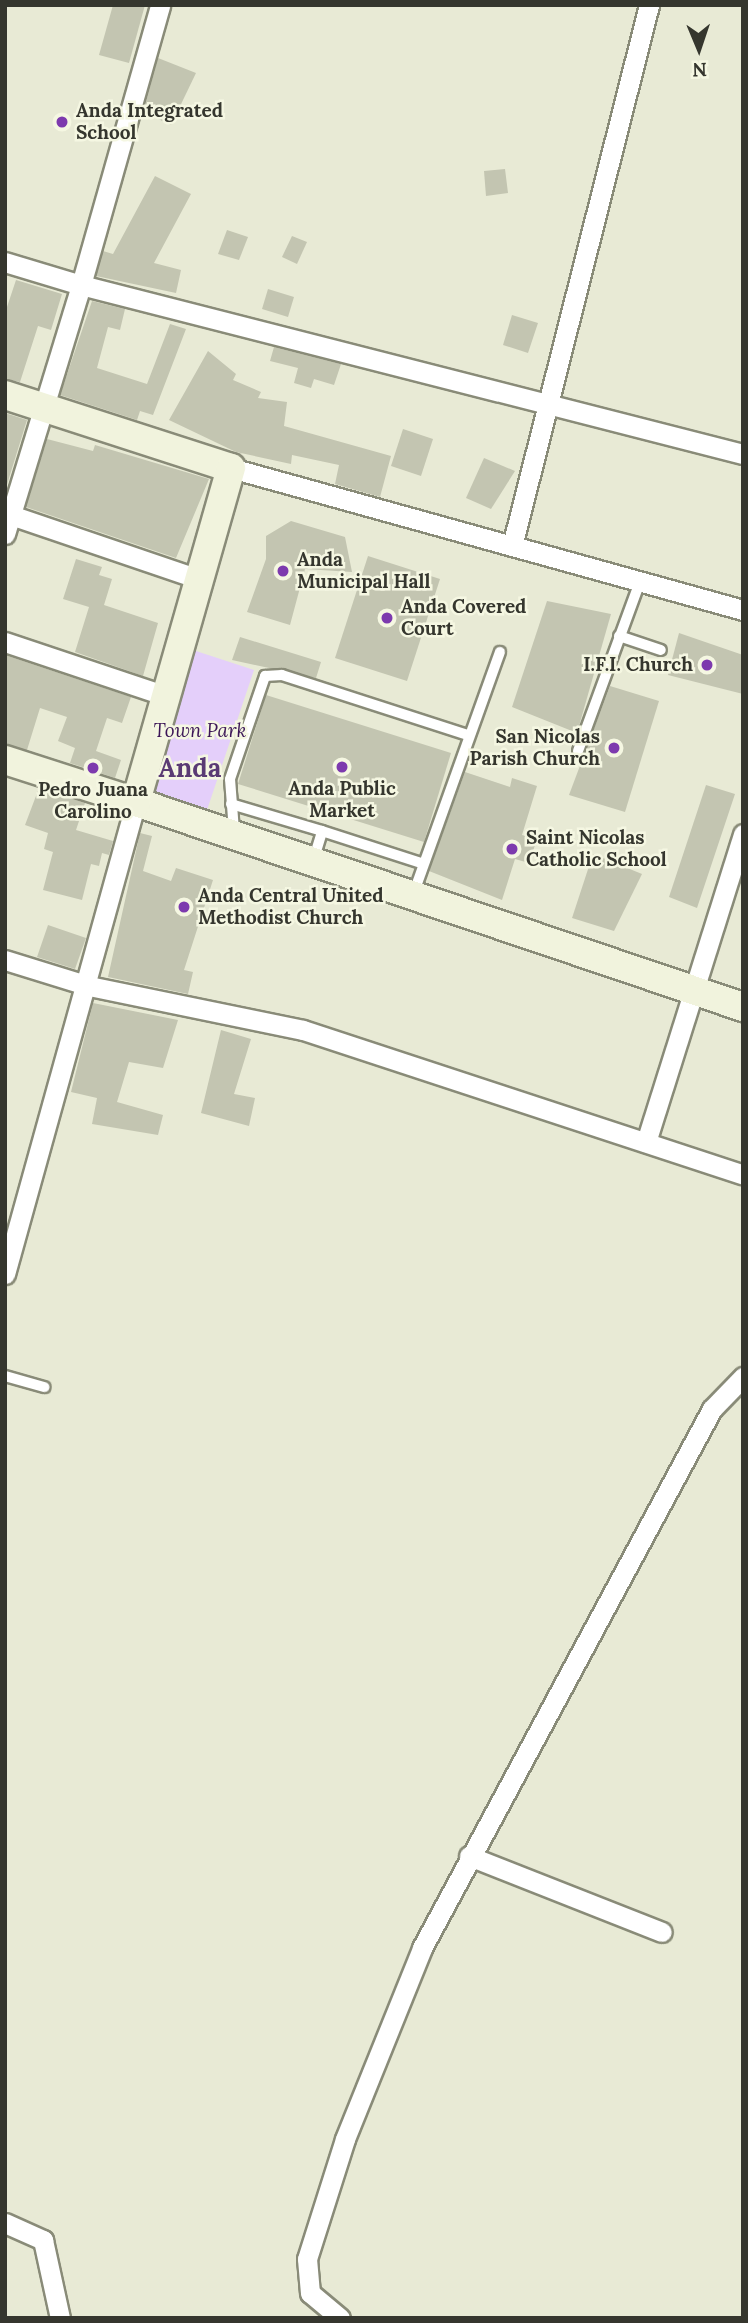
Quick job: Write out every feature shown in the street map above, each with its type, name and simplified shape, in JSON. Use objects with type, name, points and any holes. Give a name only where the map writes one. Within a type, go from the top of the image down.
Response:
[{"type":"main road","points":[[5,395],[231,468],[136,802]]},
{"type":"main road","points":[[5,760],[414,894],[743,1007]]},
{"type":"street","points":[[160,5],[81,285],[7,521],[199,579]]},
{"type":"street","points":[[512,547],[551,404],[649,5]]},
{"type":"street","points":[[5,262],[81,285],[743,454]]},
{"type":"street","points":[[231,468],[743,610]]},
{"type":"street","points":[[5,642],[166,696]]},
{"type":"street","points":[[5,1274],[89,986],[136,802]]},
{"type":"street","points":[[646,1142],[693,988],[735,884],[743,834]]},
{"type":"street","points":[[5,960],[89,986],[303,1030],[743,1175]]},
{"type":"street","points":[[340,2318],[310,2293],[307,2259],[383,2042],[469,1856],[712,1409],[743,1377]]},
{"type":"street","points":[[469,1856],[662,1932]]},
{"type":"street","points":[[5,2223],[43,2240],[60,2318]]},
{"type":"lane","points":[[578,751],[640,582]]},
{"type":"lane","points":[[619,636],[661,650]]},
{"type":"lane","points":[[414,894],[421,863],[500,652]]},
{"type":"lane","points":[[234,835],[230,779],[259,683],[269,675],[468,735]]},
{"type":"lane","points":[[231,804],[421,863]]},
{"type":"lane","points":[[313,861],[322,831]]},
{"type":"lane","points":[[5,1376],[44,1387]]},
{"type":"green space","name":"Town Park","points":[[193,650],[254,670],[207,810],[147,793]]},
{"type":"building","points":[[113,5],[145,5],[129,63],[99,55]]},
{"type":"building","points":[[158,58],[196,73],[171,125],[143,112]]},
{"type":"building","points":[[505,169],[508,193],[486,196],[484,171]]},
{"type":"building","points":[[155,176],[191,194],[154,263],[181,270],[176,293],[96,276],[103,251],[113,254]]},
{"type":"building","points":[[227,230],[248,237],[239,260],[218,254]]},
{"type":"building","points":[[292,236],[307,242],[297,264],[282,257]]},
{"type":"building","points":[[16,280],[62,294],[51,330],[38,326],[20,382],[5,379],[5,313]]},
{"type":"building","points":[[268,289],[294,297],[288,317],[262,309]]},
{"type":"building","points":[[92,301],[125,309],[120,330],[108,327],[97,368],[147,384],[170,324],[186,329],[153,415],[140,411],[137,420],[60,395]]},
{"type":"building","points":[[512,315],[538,323],[528,353],[503,345]]},
{"type":"building","points":[[274,347],[341,364],[334,385],[314,379],[311,388],[294,383],[298,368],[270,361]]},
{"type":"building","points":[[208,351],[236,374],[233,380],[261,392],[258,398],[287,402],[284,426],[391,456],[380,497],[335,484],[339,465],[292,455],[291,464],[236,452],[169,420]]},
{"type":"building","points":[[5,413],[27,420],[5,491]]},
{"type":"building","points":[[403,429],[433,439],[421,476],[391,466]]},
{"type":"building","points":[[47,439],[93,451],[95,445],[209,479],[176,558],[26,507]]},
{"type":"building","points":[[484,458],[515,471],[491,509],[466,498]]},
{"type":"building","name":"Anda Municipal Hall","points":[[291,521],[345,537],[352,572],[305,569],[290,625],[247,612],[266,559],[266,536]]},
{"type":"building","name":"Anda Covered Court","points":[[368,556],[440,579],[407,681],[335,658]]},
{"type":"building","points":[[76,559],[102,567],[99,575],[112,579],[104,605],[158,623],[143,676],[75,652],[89,607],[63,599]]},
{"type":"building","points":[[547,601],[611,614],[577,733],[512,707]]},
{"type":"building","name":"I.F.I. Church","points":[[679,633],[743,655],[743,694],[668,675]]},
{"type":"building","points":[[240,637],[321,662],[316,678],[232,660]]},
{"type":"building","points":[[5,655],[131,697],[122,723],[107,718],[96,751],[121,760],[115,778],[70,763],[75,748],[58,741],[67,717],[40,708],[27,750],[5,744]]},
{"type":"building","name":"San Nicolas Parish Church","points":[[610,686],[659,701],[625,812],[569,795]]},
{"type":"building","name":"Anda Public Market","points":[[266,695],[451,753],[424,842],[238,784]]},
{"type":"building","points":[[465,772],[510,787],[512,778],[537,786],[522,835],[537,839],[529,863],[515,859],[502,900],[429,871]]},
{"type":"building","points":[[706,785],[735,794],[697,908],[669,897]]},
{"type":"building","points":[[39,788],[85,803],[76,830],[113,841],[109,855],[102,853],[99,866],[91,864],[82,900],[43,890],[53,852],[44,849],[48,833],[25,825]]},
{"type":"building","points":[[140,833],[152,836],[143,871],[171,881],[176,868],[213,880],[184,970],[193,972],[188,994],[108,977]]},
{"type":"building","points":[[593,854],[642,874],[614,931],[572,918]]},
{"type":"building","points":[[48,925],[86,938],[75,969],[37,957]]},
{"type":"building","points":[[93,1003],[178,1020],[163,1068],[129,1062],[117,1102],[163,1115],[158,1135],[92,1124],[97,1098],[71,1092]]},
{"type":"building","points":[[221,1030],[251,1039],[234,1094],[255,1098],[249,1126],[201,1113]]},
{"type":"place","name":"Anda Integrated School","points":[[62,122]]},
{"type":"place","name":"Anda Municipal Hall","points":[[283,571]]},
{"type":"place","name":"Anda Covered Court","points":[[387,618]]},
{"type":"place","name":"I.F.I. Church","points":[[707,665]]},
{"type":"place","name":"San Nicolas Parish Church","points":[[614,748]]},
{"type":"place","name":"Anda Public Market","points":[[342,767]]},
{"type":"place","name":"Pedro Juana Carolino","points":[[93,768]]},
{"type":"place","name":"Saint Nicolas Catholic School","points":[[512,849]]},
{"type":"place","name":"Anda Central United Methodist Church","points":[[184,907]]},
{"type":"district","name":"Anda","points":[[190,768]]}]
